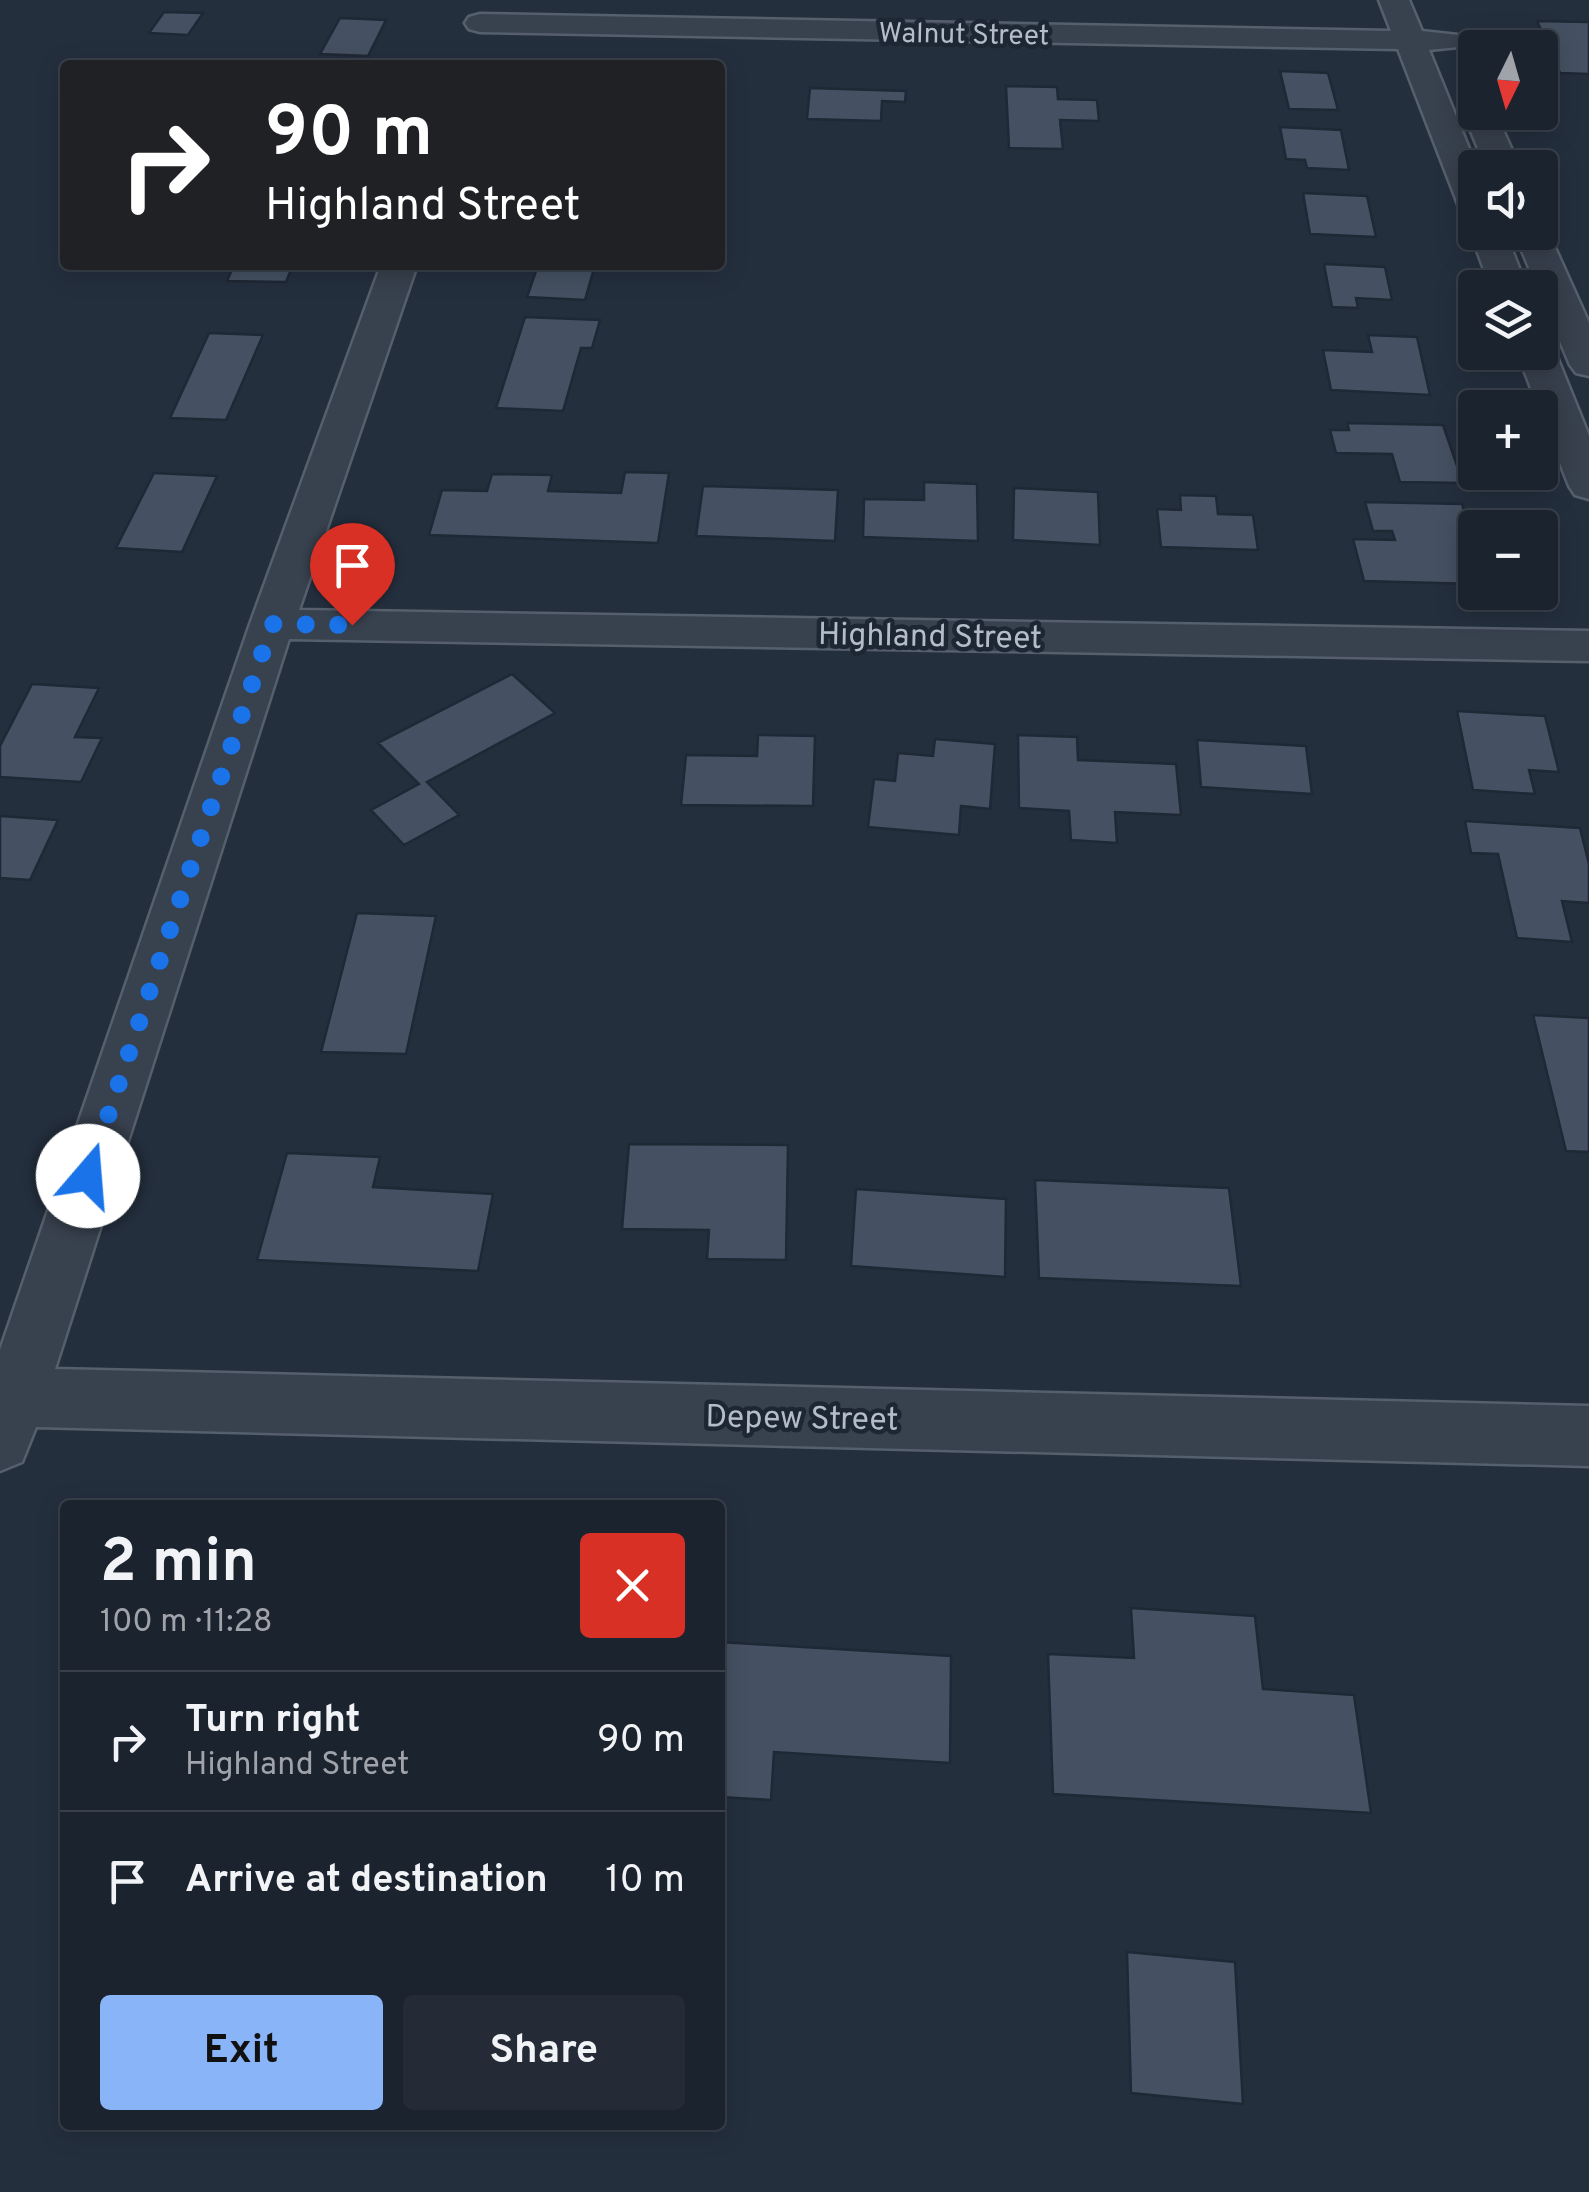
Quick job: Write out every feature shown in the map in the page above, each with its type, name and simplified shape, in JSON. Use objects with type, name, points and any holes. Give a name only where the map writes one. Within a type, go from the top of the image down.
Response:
[{"type":"street","points":[[1394,0],[1435,107],[1458,151]]},
{"type":"street","name":"Walnut Street","points":[[480,24],[1408,40],[1441,27],[1458,65]]},
{"type":"street","points":[[1435,107],[1458,101]]},
{"type":"street","points":[[7,1419],[272,624],[397,270]]},
{"type":"street","points":[[1558,318],[1589,365]]},
{"type":"street","points":[[1543,370],[1589,484]]},
{"type":"street","points":[[1548,370],[1589,385]]},
{"type":"street","name":"Highland Street","points":[[272,624],[1589,646]]},
{"type":"street","name":"Depew Street","points":[[7,1419],[1589,1436]]},
{"type":"building","points":[[164,12],[203,13],[188,35],[149,33]]},
{"type":"building","points":[[340,18],[386,20],[368,56],[320,54]]},
{"type":"building","points":[[1537,21],[1589,22],[1589,74],[1560,73],[1558,30],[1541,30]]},
{"type":"building","points":[[1280,71],[1328,73],[1338,110],[1289,109]]},
{"type":"building","points":[[1006,86],[1057,87],[1058,99],[1097,100],[1099,121],[1060,120],[1063,149],[1009,148]]},
{"type":"building","points":[[810,88],[906,91],[905,102],[882,101],[881,121],[807,119]]},
{"type":"building","points":[[1280,127],[1341,130],[1349,170],[1307,168],[1305,160],[1286,159]]},
{"type":"building","points":[[1303,193],[1367,196],[1376,237],[1310,234]]},
{"type":"building","points":[[1324,264],[1385,267],[1392,300],[1356,298],[1358,308],[1332,307]]},
{"type":"building","points":[[232,270],[291,270],[286,282],[227,281]]},
{"type":"building","points":[[536,270],[594,270],[585,300],[527,297]]},
{"type":"building","points":[[525,317],[600,320],[592,348],[581,348],[563,411],[496,408]]},
{"type":"building","points":[[209,333],[263,335],[226,420],[170,418]]},
{"type":"building","points":[[1368,335],[1417,337],[1430,395],[1331,390],[1323,350],[1372,352]]},
{"type":"building","points":[[1347,423],[1443,425],[1458,468],[1458,483],[1400,482],[1392,454],[1336,453],[1330,430],[1349,430]]},
{"type":"building","points":[[625,472],[669,473],[658,543],[429,535],[442,490],[487,491],[492,474],[552,475],[548,491],[621,493]]},
{"type":"building","points":[[154,473],[217,476],[182,552],[116,548]]},
{"type":"building","points":[[924,482],[977,484],[978,541],[863,537],[864,499],[924,500]]},
{"type":"building","points":[[703,486],[838,490],[835,541],[696,536]]},
{"type":"building","points":[[1014,488],[1098,492],[1100,545],[1013,540]]},
{"type":"building","points":[[1180,495],[1216,496],[1218,514],[1253,515],[1258,550],[1161,547],[1157,509],[1181,510]]},
{"type":"building","points":[[1365,502],[1462,504],[1464,510],[1458,510],[1458,584],[1364,581],[1353,539],[1395,540],[1392,531],[1373,531]]},
{"type":"building","points":[[512,674],[555,713],[427,782],[459,815],[404,845],[371,810],[419,784],[378,743]]},
{"type":"building","points":[[32,684],[99,688],[75,737],[102,738],[81,782],[0,777],[0,746]]},
{"type":"building","points":[[1457,711],[1545,716],[1559,772],[1529,770],[1535,794],[1473,790]]},
{"type":"building","points":[[758,735],[815,736],[813,806],[681,805],[686,755],[757,756]]},
{"type":"building","points":[[1018,735],[1077,737],[1078,760],[1176,764],[1181,815],[1115,812],[1117,843],[1071,840],[1069,811],[1019,808]]},
{"type":"building","points":[[935,739],[995,744],[990,809],[961,806],[959,835],[868,827],[874,779],[895,781],[898,753],[933,756]]},
{"type":"building","points":[[1197,740],[1306,746],[1312,794],[1201,787]]},
{"type":"building","points":[[0,816],[58,820],[30,880],[0,878]]},
{"type":"building","points":[[1465,821],[1580,828],[1589,864],[1589,903],[1562,901],[1572,942],[1517,938],[1498,854],[1471,853]]},
{"type":"building","points":[[357,913],[436,916],[406,1054],[321,1052]]},
{"type":"building","points":[[1533,1015],[1589,1018],[1589,1152],[1566,1151]]},
{"type":"building","points":[[629,1144],[788,1145],[786,1260],[707,1259],[709,1230],[622,1229]]},
{"type":"building","points":[[287,1153],[380,1157],[373,1187],[493,1194],[478,1271],[257,1260]]},
{"type":"building","points":[[1035,1180],[1229,1188],[1241,1286],[1039,1278]]},
{"type":"building","points":[[856,1189],[1006,1199],[1005,1277],[851,1266]]},
{"type":"building","points":[[1131,1608],[1255,1616],[1263,1689],[1354,1695],[1371,1813],[1053,1794],[1048,1654],[1134,1658]]},
{"type":"building","points":[[725,1642],[951,1656],[950,1763],[774,1752],[771,1800],[725,1797]]},
{"type":"building","points":[[1127,1952],[1235,1962],[1243,2104],[1131,2093]]},
{"type":"route","points":[[88,1176],[272,624],[352,625]]}]
